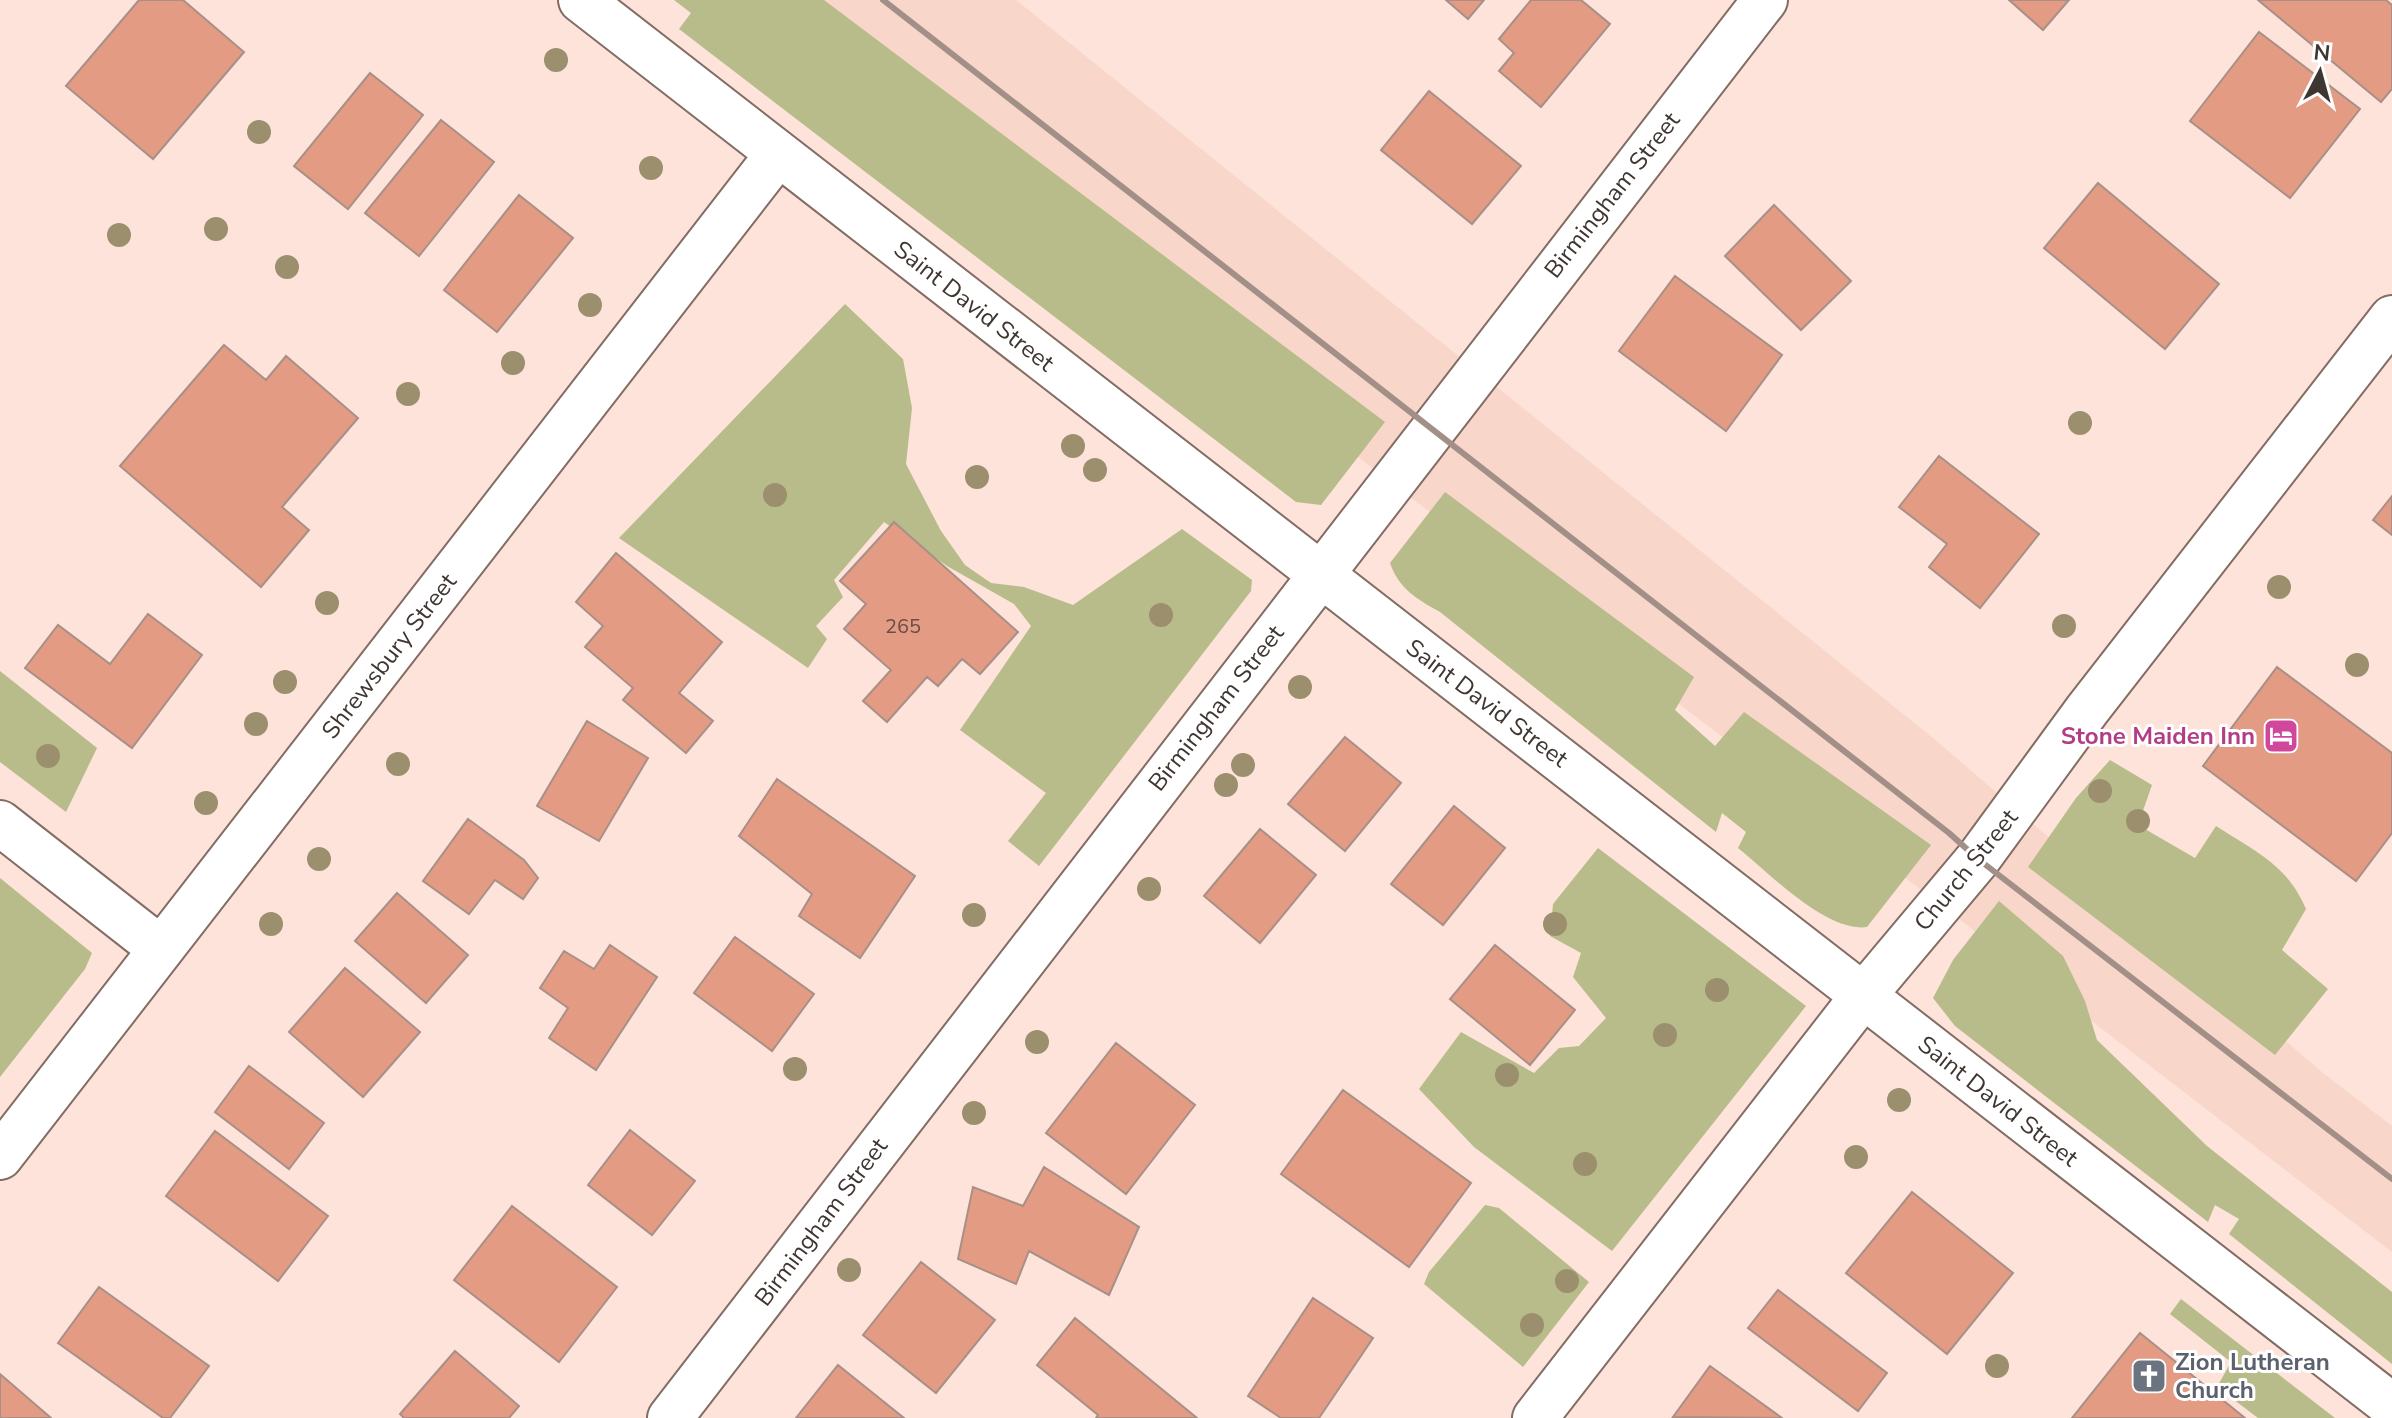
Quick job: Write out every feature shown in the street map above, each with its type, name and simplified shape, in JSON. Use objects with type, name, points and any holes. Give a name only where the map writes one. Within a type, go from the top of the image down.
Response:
[{"type":"street","name":"Saint David Street","points":[[581,0],[2392,1406]]},
{"type":"street","name":"Birmingham Street","points":[[670,1418],[1765,0]]},
{"type":"street","name":"Shrewsbury Street","points":[[0,1157],[778,154]]},
{"type":"street","name":"Church Street","points":[[1535,1418],[1863,996],[1978,859],[2087,710],[2392,318]]},
{"type":"street","points":[[0,823],[161,949]]},
{"type":"shaded area","points":[[764,0],[1016,0],[1933,738],[2323,1073],[2392,1126],[2392,1252]]},
{"type":"green space","points":[[674,0],[824,0],[1385,422],[1321,505],[1296,502],[679,29],[691,13]]},
{"type":"green space","points":[[845,304],[903,359],[912,408],[906,464],[941,531],[965,565],[991,583],[1024,587],[1073,605],[1182,529],[1252,580],[1251,591],[1039,866],[1008,841],[1046,793],[960,730],[1031,626],[1014,604],[947,566],[884,522],[834,580],[843,597],[816,626],[827,639],[808,668],[619,538]]},
{"type":"green space","points":[[1445,492],[1694,677],[1675,710],[1715,746],[1744,712],[1931,845],[1867,927],[1834,921],[1799,899],[1738,848],[1746,832],[1722,813],[1716,832],[1440,612],[1404,587],[1390,563]]},
{"type":"green space","points":[[0,671],[97,748],[66,812],[0,762]]},
{"type":"green space","points":[[2110,760],[2152,785],[2138,825],[2195,858],[2216,826],[2268,860],[2298,894],[2306,909],[2282,950],[2328,989],[2275,1055],[2028,867],[2076,798]]},
{"type":"green space","points":[[1598,848],[1806,1006],[1612,1251],[1474,1147],[1419,1089],[1461,1032],[1534,1073],[1559,1048],[1579,1046],[1606,1018],[1573,977],[1581,953],[1550,936],[1553,904]]},
{"type":"green space","points":[[0,878],[92,953],[85,969],[0,1077]]},
{"type":"green space","points":[[1999,901],[2063,956],[2085,1001],[2097,1040],[2207,1146],[2392,1292],[2392,1364],[2229,1234],[2239,1219],[2215,1205],[2208,1222],[1955,1026],[1933,998],[1953,960]]},
{"type":"green space","points":[[1485,1205],[1499,1208],[1589,1282],[1523,1367],[1424,1284],[1429,1272]]},
{"type":"green space","points":[[2181,1299],[2335,1418],[2258,1418],[2217,1387],[2231,1362],[2170,1314]]},
{"type":"building","points":[[139,0],[183,0],[244,52],[153,159],[66,86]]},
{"type":"building","points":[[1446,0],[1484,0],[1468,19]]},
{"type":"building","points":[[1531,0],[1581,0],[1610,24],[1541,107],[1499,71],[1514,53],[1499,39]]},
{"type":"building","points":[[2009,0],[2069,0],[2043,30]]},
{"type":"building","points":[[2258,0],[2386,0],[2392,5],[2392,89],[2381,102]]},
{"type":"building","points":[[2259,32],[2360,109],[2290,198],[2190,121]]},
{"type":"building","points":[[370,73],[423,115],[348,209],[294,166]]},
{"type":"building","points":[[1429,91],[1521,166],[1472,224],[1381,150]]},
{"type":"building","points":[[441,120],[494,162],[419,256],[365,213]]},
{"type":"building","points":[[2098,183],[2219,284],[2165,349],[2044,248]]},
{"type":"building","points":[[519,195],[573,238],[497,332],[444,290]]},
{"type":"building","points":[[1774,205],[1851,281],[1801,330],[1725,256]]},
{"type":"building","points":[[1675,276],[1782,355],[1726,431],[1619,351]]},
{"type":"building","points":[[224,345],[266,380],[286,356],[358,418],[282,507],[309,530],[261,587],[120,466]]},
{"type":"building","points":[[1939,456],[2039,534],[1980,608],[1929,567],[1947,544],[1899,507]]},
{"type":"building","points":[[2392,496],[2392,535],[2373,520]]},
{"type":"building","points":[[894,522],[1018,632],[980,674],[962,659],[938,686],[927,677],[887,722],[863,701],[891,670],[844,629],[866,604],[840,581]]},
{"type":"building","points":[[616,553],[722,642],[679,693],[713,721],[686,753],[623,700],[633,688],[585,647],[603,626],[576,602]]},
{"type":"building","points":[[148,614],[202,655],[132,748],[25,668],[58,625],[110,664]]},
{"type":"building","points":[[2277,667],[2392,753],[2392,833],[2356,881],[2203,766]]},
{"type":"building","points":[[587,721],[648,758],[599,841],[537,806]]},
{"type":"building","points":[[1345,737],[1401,783],[1345,851],[1288,804]]},
{"type":"building","points":[[777,779],[915,876],[860,958],[799,916],[812,894],[739,836]]},
{"type":"building","points":[[1454,806],[1505,848],[1443,925],[1391,884]]},
{"type":"building","points":[[468,819],[524,860],[538,878],[523,899],[495,880],[469,914],[423,881]]},
{"type":"building","points":[[1260,829],[1316,875],[1260,943],[1204,896]]},
{"type":"building","points":[[397,893],[468,955],[426,1003],[355,941]]},
{"type":"building","points":[[735,937],[814,994],[772,1051],[694,993]]},
{"type":"building","points":[[610,945],[657,977],[596,1070],[549,1038],[568,1008],[540,988],[564,951],[594,969]]},
{"type":"building","points":[[1495,945],[1575,1010],[1530,1065],[1450,999]]},
{"type":"building","points":[[345,968],[420,1032],[363,1097],[289,1032]]},
{"type":"building","points":[[1116,1043],[1195,1105],[1126,1194],[1046,1133]]},
{"type":"building","points":[[249,1066],[324,1123],[289,1169],[215,1112]]},
{"type":"building","points":[[1343,1090],[1471,1183],[1409,1267],[1281,1174]]},
{"type":"building","points":[[630,1130],[695,1181],[652,1235],[588,1185]]},
{"type":"building","points":[[215,1131],[328,1216],[278,1281],[166,1196]]},
{"type":"building","points":[[1044,1167],[1139,1227],[1109,1295],[1029,1251],[1016,1284],[958,1259],[973,1187],[1023,1206]]},
{"type":"building","points":[[1912,1192],[2013,1273],[1947,1354],[1846,1273]]},
{"type":"building","points":[[512,1206],[617,1287],[559,1362],[454,1280]]},
{"type":"building","points":[[921,1262],[995,1320],[936,1393],[863,1335]]},
{"type":"building","points":[[99,1287],[209,1366],[170,1418],[163,1418],[58,1343]]},
{"type":"building","points":[[1778,1290],[1887,1373],[1858,1411],[1748,1328]]},
{"type":"building","points":[[1313,1298],[1373,1338],[1319,1418],[1281,1418],[1248,1396]]},
{"type":"building","points":[[1075,1318],[1197,1418],[1096,1418],[1098,1415],[1037,1365]]},
{"type":"building","name":"Zion Lutheran Church","points":[[2140,1333],[2245,1418],[2072,1418]]},
{"type":"building","points":[[455,1351],[519,1406],[509,1418],[404,1418],[400,1414]]},
{"type":"building","points":[[838,1365],[904,1418],[796,1418]]},
{"type":"building","points":[[1710,1366],[1782,1418],[1673,1417]]},
{"type":"building","points":[[0,1374],[51,1418],[0,1418]]},
{"type":"railway","points":[[883,0],[1949,833],[1978,859],[2392,1179]]},
{"type":"place","name":"Stone Maiden Inn","points":[[2281,736]]},
{"type":"place","name":"Zion Lutheran Church","points":[[2149,1376]]}]
